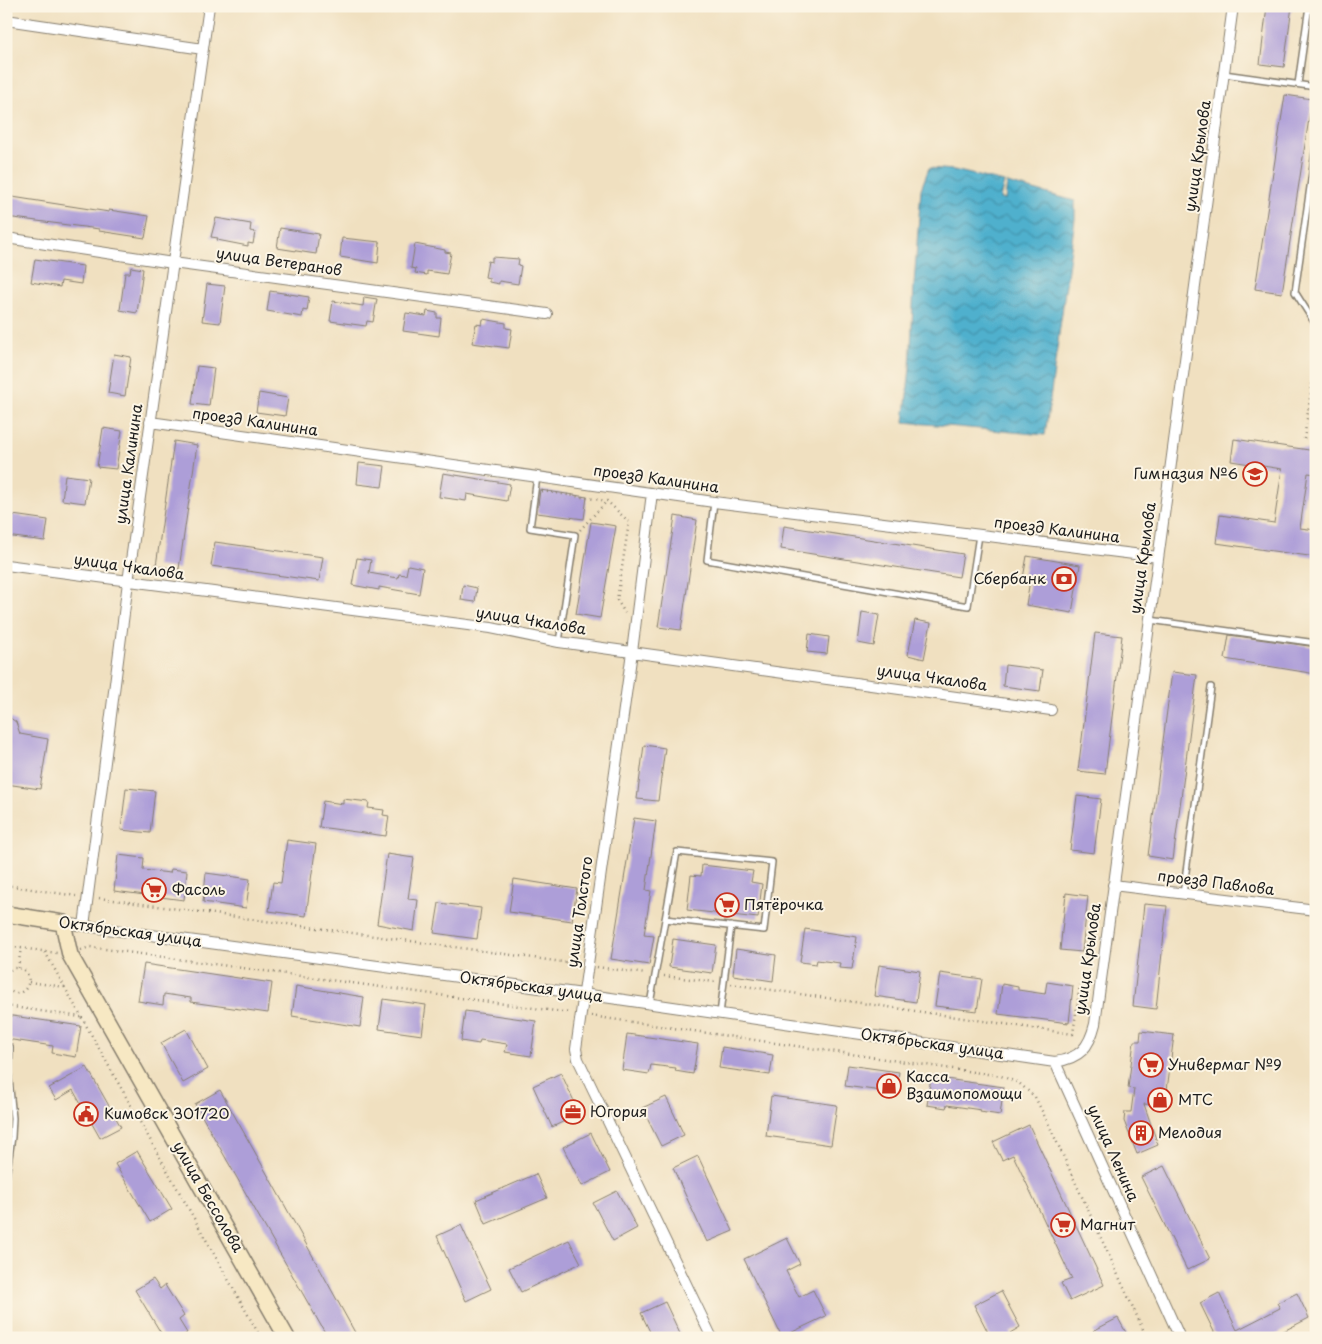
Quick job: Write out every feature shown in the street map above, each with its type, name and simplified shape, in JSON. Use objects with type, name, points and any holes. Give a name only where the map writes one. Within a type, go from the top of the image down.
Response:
[{"type":"main road","name":"Октябрьская улица","points":[[6,914],[63,923]]},
{"type":"main road","name":"улица Бессолова","points":[[63,923],[70,955],[287,1338]]},
{"type":"street","name":"улица Калинина","points":[[84,926],[128,582],[209,6]]},
{"type":"street","name":"улица Крылова","points":[[1055,1062],[1076,1057],[1086,1046],[1092,1034],[1114,886],[1233,6]]},
{"type":"street","points":[[6,20],[203,50]]},
{"type":"street","name":"улица Ветеранов","points":[[6,238],[173,263],[547,314]]},
{"type":"street","name":"проезд Калинина","points":[[150,422],[714,502],[1158,557]]},
{"type":"street","name":"улица Толстого","points":[[652,493],[632,652],[576,1042],[578,1059],[712,1338]]},
{"type":"street","name":"улица Чкалова","points":[[6,565],[491,628],[559,642],[1051,710]]},
{"type":"street","name":"проезд Павлова","points":[[1114,886],[1316,910]]},
{"type":"street","name":"Октябрьская улица","points":[[63,923],[583,994],[1055,1062]]},
{"type":"street","name":"улица Ленина","points":[[1055,1062],[1180,1338]]},
{"type":"lane","points":[[1298,84],[1309,6]]},
{"type":"lane","points":[[1224,74],[1316,87]]},
{"type":"lane","points":[[1316,145],[1295,292],[1316,326]]},
{"type":"lane","points":[[537,477],[530,528],[576,535],[559,642]]},
{"type":"lane","points":[[714,502],[707,560],[968,606],[979,536]]},
{"type":"lane","points":[[1150,620],[1316,643]]},
{"type":"lane","points":[[1183,894],[1211,687]]},
{"type":"lane","points":[[650,1004],[655,975],[665,919],[677,852],[772,862],[764,930],[665,919]]},
{"type":"lane","points":[[720,1014],[731,926]]},
{"type":"lane","points":[[6,1178],[13,1118],[8,1097],[10,1047]]},
{"type":"path","points":[[1304,439],[1316,357]]},
{"type":"path","points":[[535,490],[607,501],[629,522],[618,600],[634,629]]},
{"type":"path","points":[[576,535],[607,501]]},
{"type":"path","points":[[6,885],[587,966],[724,983],[1073,1034],[1080,985]]},
{"type":"path","points":[[6,946],[70,955],[90,947],[580,1014],[1000,1076],[1019,1083],[1035,1097],[1147,1338]]},
{"type":"path","points":[[18,968],[21,948]]},
{"type":"path","points":[[45,952],[261,1338]]},
{"type":"path","points":[[6,972],[13,968],[18,968],[27,973],[29,982],[28,987],[19,993],[14,993],[6,988]]},
{"type":"path","points":[[29,982],[65,987]]},
{"type":"path","points":[[6,1006],[82,1017]]},
{"type":"water","points":[[929,168],[954,170],[1004,182],[1000,199],[1005,200],[1007,183],[1075,201],[1075,219],[1045,435],[904,422],[910,368],[921,189]]},
{"type":"building","points":[[1267,6],[1292,6],[1284,67],[1260,64]]},
{"type":"building","points":[[1285,95],[1312,99],[1282,293],[1255,289]]},
{"type":"building","points":[[6,196],[109,212],[109,210],[149,216],[145,238],[99,231],[99,229],[6,217]]},
{"type":"building","points":[[216,218],[251,224],[250,231],[255,232],[253,244],[248,243],[248,246],[211,237]]},
{"type":"building","points":[[280,228],[319,234],[316,254],[277,248]]},
{"type":"building","points":[[342,238],[380,242],[378,263],[340,257]]},
{"type":"building","points":[[415,244],[451,253],[447,274],[427,271],[427,275],[415,273],[416,269],[411,268]]},
{"type":"building","points":[[492,257],[519,259],[518,265],[521,266],[518,284],[499,281],[499,284],[489,282],[489,278],[485,277],[488,261],[492,262]]},
{"type":"building","points":[[35,259],[83,266],[81,284],[61,281],[60,287],[31,282]]},
{"type":"building","points":[[131,267],[143,269],[137,313],[120,310],[125,273],[130,273]]},
{"type":"building","points":[[207,284],[225,286],[220,323],[202,321]]},
{"type":"building","points":[[270,291],[309,297],[307,311],[303,310],[302,317],[267,311]]},
{"type":"building","points":[[364,297],[377,299],[373,322],[367,321],[366,326],[330,321],[333,301],[363,306]]},
{"type":"building","points":[[427,311],[437,313],[437,318],[441,318],[439,336],[403,331],[406,313],[426,316]]},
{"type":"building","points":[[483,319],[506,323],[506,328],[512,329],[509,348],[472,343],[476,324],[482,325]]},
{"type":"building","points":[[114,354],[131,357],[125,396],[108,393]]},
{"type":"building","points":[[197,366],[214,368],[209,406],[192,404]]},
{"type":"building","points":[[259,393],[288,398],[285,416],[256,412]]},
{"type":"building","points":[[103,428],[122,431],[116,469],[97,467]]},
{"type":"building","points":[[1234,439],[1316,451],[1316,474],[1308,473],[1300,528],[1316,530],[1316,557],[1216,543],[1220,515],[1274,523],[1282,469],[1231,461]]},
{"type":"building","points":[[174,441],[197,445],[179,569],[156,566]]},
{"type":"building","points":[[359,463],[385,466],[382,487],[357,484]]},
{"type":"building","points":[[443,473],[510,484],[507,501],[467,494],[466,501],[439,497]]},
{"type":"building","points":[[65,475],[89,478],[85,503],[62,500]]},
{"type":"building","points":[[540,490],[587,497],[584,519],[537,513]]},
{"type":"building","points":[[6,514],[48,520],[45,541],[6,536]]},
{"type":"building","points":[[675,516],[697,520],[681,630],[658,627]]},
{"type":"building","points":[[591,522],[616,526],[600,618],[576,614]]},
{"type":"building","points":[[784,526],[963,554],[959,577],[781,549]]},
{"type":"building","points":[[215,542],[323,557],[319,581],[211,566]]},
{"type":"building","points":[[1027,556],[1080,565],[1072,613],[1026,605],[1030,580],[1023,578]]},
{"type":"building","points":[[357,558],[371,560],[369,573],[398,578],[399,574],[406,575],[408,565],[423,568],[419,594],[379,587],[379,590],[352,585]]},
{"type":"building","points":[[463,585],[477,588],[475,602],[461,600]]},
{"type":"building","points":[[862,612],[879,615],[874,646],[858,643]]},
{"type":"building","points":[[915,620],[931,623],[924,659],[908,655]]},
{"type":"building","points":[[1095,633],[1122,636],[1105,774],[1078,771]]},
{"type":"building","points":[[809,634],[829,637],[827,654],[807,652]]},
{"type":"building","points":[[1229,635],[1316,647],[1316,674],[1225,659]]},
{"type":"building","points":[[1005,665],[1043,670],[1040,691],[1003,686]]},
{"type":"building","points":[[1172,672],[1197,675],[1173,860],[1148,856]]},
{"type":"building","points":[[6,715],[16,722],[20,734],[48,739],[40,789],[6,784]]},
{"type":"building","points":[[644,745],[665,748],[658,801],[637,799]]},
{"type":"building","points":[[126,788],[155,791],[150,833],[121,830]]},
{"type":"building","points":[[1077,796],[1101,799],[1094,853],[1070,850]]},
{"type":"building","points":[[343,799],[369,802],[368,808],[384,810],[383,815],[389,816],[386,836],[319,827],[323,801],[343,804]]},
{"type":"building","points":[[634,818],[656,821],[646,890],[651,891],[644,935],[654,936],[649,965],[611,959]]},
{"type":"building","points":[[287,840],[316,844],[306,916],[269,911],[273,882],[281,883]]},
{"type":"building","points":[[387,854],[414,858],[408,899],[418,900],[414,931],[377,924]]},
{"type":"building","points":[[118,855],[144,858],[143,870],[170,873],[171,869],[187,871],[184,900],[114,891]]},
{"type":"building","points":[[702,865],[753,871],[751,882],[762,884],[758,918],[687,910],[691,875],[701,876]]},
{"type":"building","points":[[206,873],[250,879],[246,908],[203,902]]},
{"type":"building","points":[[514,879],[577,889],[572,921],[509,912]]},
{"type":"building","points":[[1066,893],[1088,896],[1082,952],[1060,950]]},
{"type":"building","points":[[439,903],[481,908],[477,939],[434,933]]},
{"type":"building","points":[[1144,904],[1167,906],[1156,1009],[1133,1006]]},
{"type":"building","points":[[805,929],[857,937],[852,969],[839,968],[840,963],[817,960],[816,964],[800,962]]},
{"type":"building","points":[[673,939],[716,945],[712,973],[669,967]]},
{"type":"building","points":[[736,949],[776,955],[773,981],[733,975]]},
{"type":"building","points":[[144,964],[272,983],[268,1013],[191,1002],[191,998],[164,994],[163,1005],[138,1001]]},
{"type":"building","points":[[879,965],[920,971],[916,1002],[874,996]]},
{"type":"building","points":[[940,973],[982,979],[977,1011],[935,1006]]},
{"type":"building","points":[[1047,982],[1073,986],[1069,1023],[998,1014],[1002,984],[1018,987],[1018,990],[1045,994]]},
{"type":"building","points":[[296,986],[364,997],[360,1027],[292,1016]]},
{"type":"building","points":[[383,999],[426,1005],[422,1035],[379,1029]]},
{"type":"building","points":[[465,1011],[536,1021],[531,1056],[505,1052],[507,1044],[480,1040],[479,1044],[461,1041]]},
{"type":"building","points":[[6,1015],[81,1026],[76,1057],[52,1053],[53,1046],[6,1039]]},
{"type":"building","points":[[186,1029],[208,1069],[183,1083],[161,1043]]},
{"type":"building","name":"Универмаг №9","points":[[1141,1031],[1174,1035],[1165,1106],[1144,1104],[1158,1145],[1137,1154],[1124,1121],[1125,1112],[1131,1112],[1134,1089],[1128,1088],[1134,1041],[1140,1041]]},
{"type":"building","points":[[627,1034],[698,1044],[693,1074],[675,1071],[676,1068],[651,1065],[649,1074],[622,1070]]},
{"type":"building","points":[[722,1047],[773,1055],[770,1075],[719,1068]]},
{"type":"building","points":[[848,1065],[899,1072],[896,1093],[845,1086]]},
{"type":"building","points":[[87,1067],[121,1127],[100,1138],[73,1090],[56,1100],[49,1088]]},
{"type":"building","points":[[561,1073],[580,1114],[552,1127],[533,1086]]},
{"type":"building","points":[[931,1077],[1004,1087],[1000,1115],[947,1105],[946,1108],[927,1105]]},
{"type":"building","points":[[220,1090],[358,1338],[328,1338],[195,1104]]},
{"type":"building","points":[[771,1096],[837,1105],[831,1145],[766,1136]]},
{"type":"building","points":[[666,1097],[684,1135],[661,1146],[642,1108]]},
{"type":"building","points":[[1029,1125],[1104,1285],[1070,1301],[1061,1283],[1072,1279],[1013,1155],[1002,1160],[993,1142]]},
{"type":"building","points":[[591,1133],[610,1172],[582,1186],[563,1147]]},
{"type":"building","points":[[137,1151],[172,1209],[150,1222],[115,1164]]},
{"type":"building","points":[[698,1156],[733,1231],[707,1242],[673,1168]]},
{"type":"building","points":[[1164,1166],[1210,1259],[1187,1270],[1141,1177]]},
{"type":"building","points":[[536,1174],[547,1198],[486,1224],[476,1200]]},
{"type":"building","points":[[617,1191],[637,1228],[613,1241],[593,1203]]},
{"type":"building","points":[[461,1225],[491,1289],[466,1301],[437,1236]]},
{"type":"building","points":[[787,1238],[800,1264],[786,1271],[799,1297],[813,1290],[826,1316],[782,1337],[744,1259]]},
{"type":"building","points":[[569,1240],[581,1263],[521,1292],[509,1268]]},
{"type":"building","points":[[153,1279],[160,1289],[165,1285],[184,1316],[179,1320],[187,1333],[179,1338],[164,1338],[135,1290]]},
{"type":"building","points":[[1001,1291],[1020,1327],[1010,1333],[1013,1338],[991,1338],[974,1305]]},
{"type":"building","points":[[1219,1293],[1237,1330],[1280,1308],[1277,1303],[1297,1293],[1309,1318],[1270,1338],[1217,1338],[1200,1303]]},
{"type":"building","points":[[665,1302],[682,1338],[653,1338],[641,1313]]},
{"type":"building","points":[[1118,1318],[1129,1338],[1097,1338],[1093,1331]]},
{"type":"place","name":"Гимназия №6","points":[[1255,474]]},
{"type":"place","name":"Сбербанк","points":[[1064,579]]},
{"type":"place","name":"Фасоль","points":[[154,890]]},
{"type":"place","name":"Пятёрочка","points":[[727,905]]},
{"type":"place","name":"Универмаг №9","points":[[1151,1065]]},
{"type":"place","name":"Касса Взаимопомощи","points":[[889,1086]]},
{"type":"place","name":"МТС","points":[[1160,1100]]},
{"type":"place","name":"Югория","points":[[573,1112]]},
{"type":"place","name":"Кимовск 301720","points":[[86,1114]]},
{"type":"place","name":"Мелодия","points":[[1141,1133]]},
{"type":"place","name":"Магнит","points":[[1063,1225]]}]
